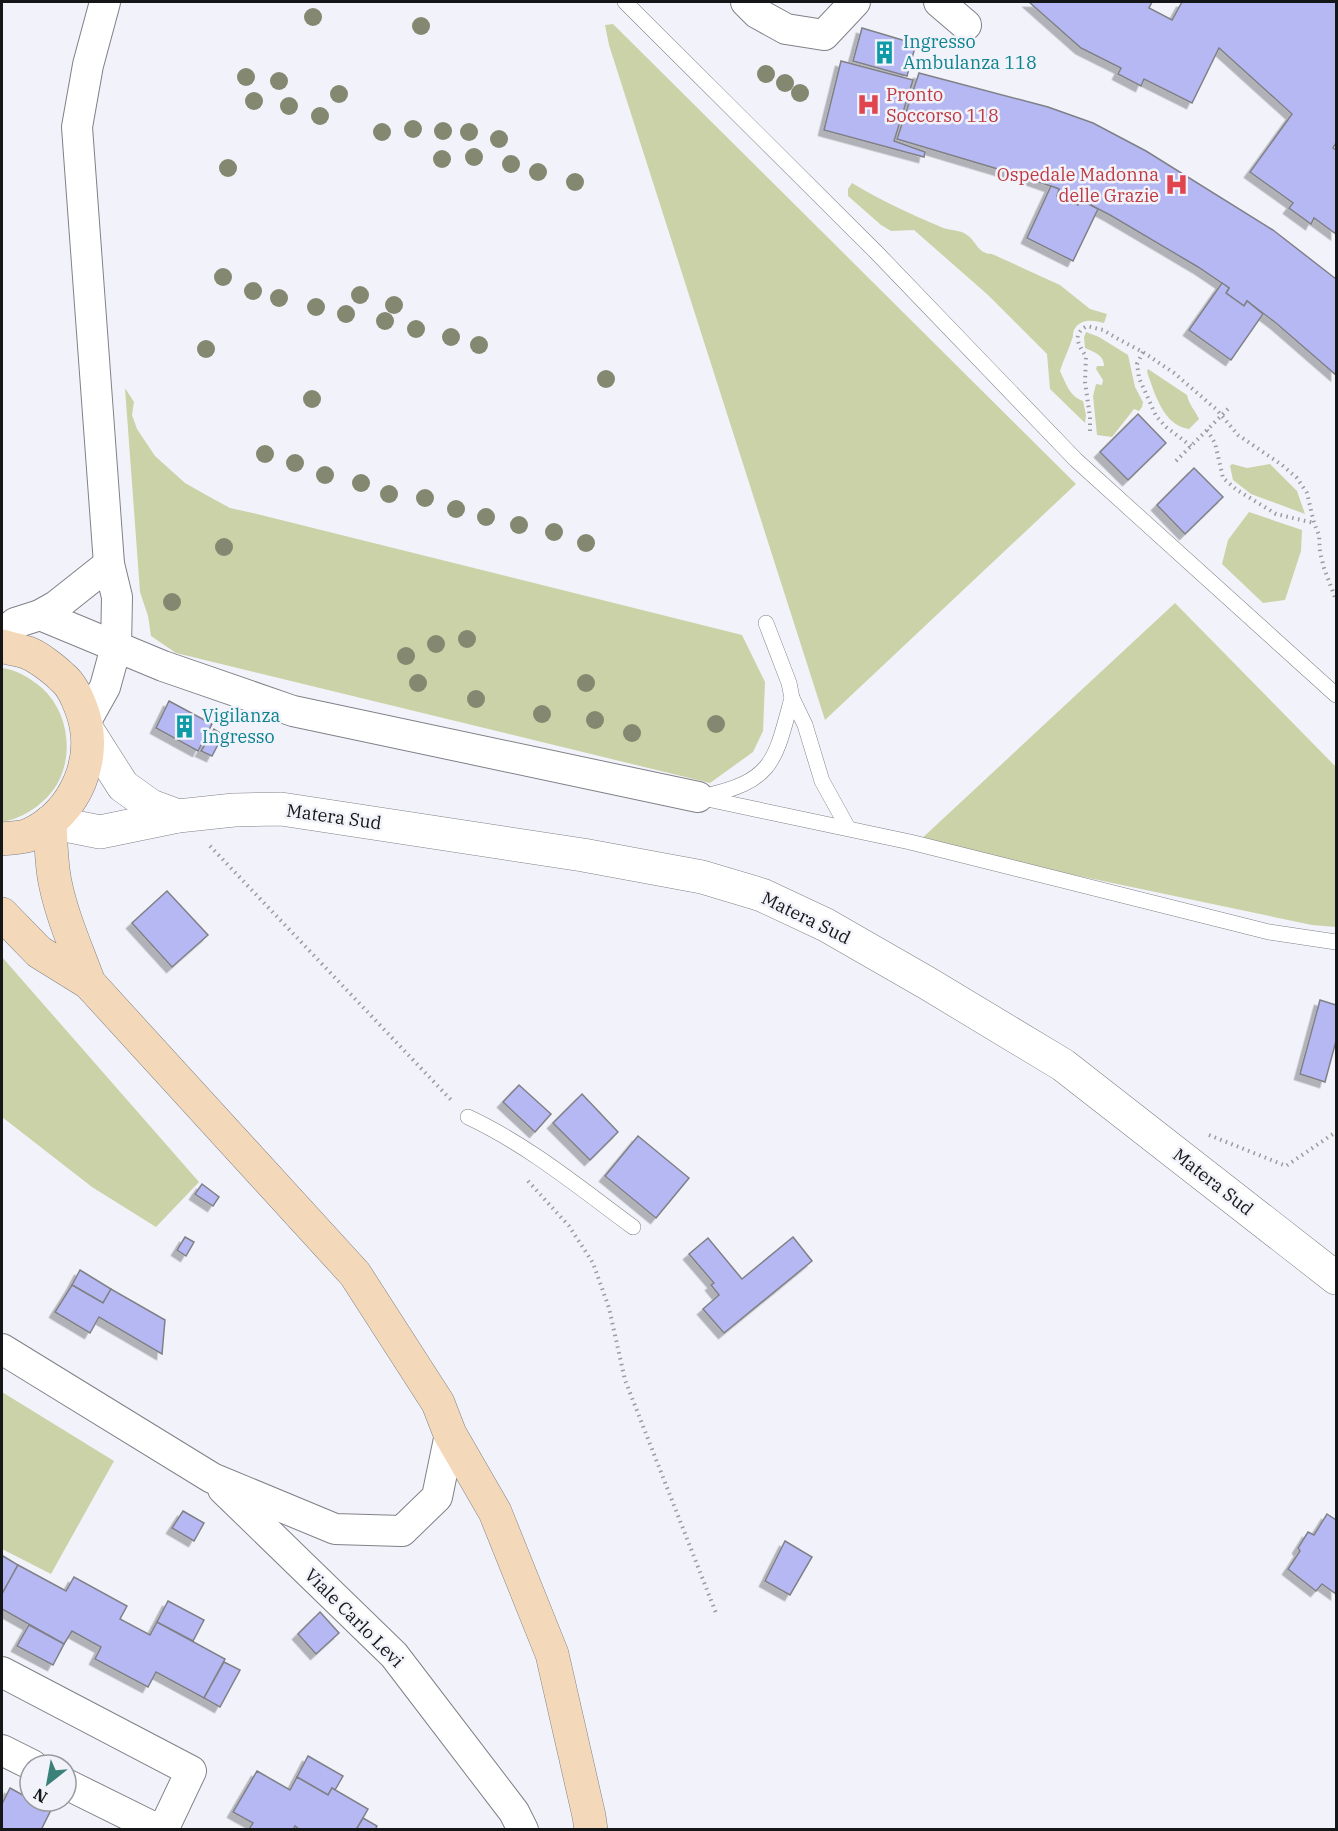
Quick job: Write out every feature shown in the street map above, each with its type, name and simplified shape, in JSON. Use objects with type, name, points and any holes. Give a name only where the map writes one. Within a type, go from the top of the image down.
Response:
[{"type":"main road","points":[[2,646],[31,654],[63,678],[77,698],[87,726],[85,769],[72,799],[50,822],[27,836],[2,840]]},
{"type":"main road","points":[[50,822],[55,882],[88,983]]},
{"type":"main road","points":[[2,914],[39,952],[88,983],[355,1274],[438,1403],[450,1434],[495,1512],[552,1654],[591,1830]]},
{"type":"street","points":[[105,2],[88,65],[77,127],[109,564],[117,597],[116,647],[105,687],[87,726],[123,786],[151,806],[184,815]]},
{"type":"street","points":[[746,2],[757,13],[786,29],[824,35],[855,2]]},
{"type":"street","points":[[939,2],[966,24]]},
{"type":"street","points":[[2,635],[15,623],[40,615],[57,606],[109,564]]},
{"type":"street","points":[[40,615],[163,666],[293,711],[698,797]]},
{"type":"street","name":"Matera Sud","points":[[50,822],[100,832],[184,815],[234,810],[281,809],[584,855],[702,877],[762,896],[826,925],[1063,1065],[1336,1278]]},
{"type":"street","name":"Viale Carlo Levi","points":[[2,1349],[212,1479],[335,1529],[402,1531],[437,1497],[450,1434]]},
{"type":"street","points":[[2,1363],[39,1371]]},
{"type":"street","name":"Viale Carlo Levi","points":[[212,1479],[394,1655],[514,1812],[523,1830]]},
{"type":"street","points":[[2,1672],[191,1771],[161,1830],[78,1790]]},
{"type":"street","points":[[2,1750],[18,1758]]},
{"type":"lane","points":[[625,2],[877,253],[1076,460],[1336,695]]},
{"type":"lane","points":[[766,623],[789,683],[792,698],[806,726],[822,781],[848,828]]},
{"type":"lane","points":[[698,797],[728,791],[751,781],[769,765],[780,741],[792,698]]},
{"type":"lane","points":[[698,797],[910,842],[1269,932],[1336,942]]},
{"type":"lane","points":[[468,1117],[498,1131],[526,1149],[633,1227]]},
{"type":"path","points":[[1090,431],[1085,382],[1086,356],[1078,346],[1076,339],[1080,330],[1087,326],[1103,330],[1143,352],[1174,373],[1221,415],[1238,435],[1297,478],[1307,493],[1319,535],[1324,568],[1336,600]]},
{"type":"path","points":[[1143,352],[1137,364],[1139,378],[1156,416],[1166,427],[1191,446]]},
{"type":"path","points":[[1176,460],[1228,409]]},
{"type":"path","points":[[1207,430],[1215,443],[1223,478],[1237,490],[1276,514],[1314,523]]},
{"type":"path","points":[[184,815],[205,840],[468,1117]]},
{"type":"path","points":[[1203,1131],[1286,1166],[1336,1132]]},
{"type":"path","points":[[522,1176],[569,1226],[593,1263],[609,1308],[625,1380],[716,1613]]},
{"type":"green space","points":[[613,24],[1076,484],[825,720],[609,45],[605,25]]},
{"type":"green space","points":[[852,183],[918,217],[944,228],[964,233],[984,252],[1060,285],[1090,309],[1107,314],[1104,323],[1088,321],[1077,326],[1060,371],[1071,392],[1083,401],[1085,423],[1050,389],[1047,354],[988,295],[914,230],[891,231],[881,225],[848,196],[848,189]]},
{"type":"green space","points":[[1086,332],[1099,337],[1128,355],[1135,387],[1143,402],[1139,411],[1134,409],[1112,437],[1097,435],[1093,396],[1096,384],[1102,385],[1103,380],[1096,369],[1097,366],[1104,366],[1104,362],[1095,353],[1085,348]]},
{"type":"green space","points":[[1148,369],[1187,395],[1199,419],[1189,429],[1173,422],[1162,409],[1148,375]]},
{"type":"green space","points":[[125,388],[134,402],[132,415],[137,429],[155,456],[185,483],[230,508],[742,635],[765,682],[763,731],[753,752],[710,783],[176,653],[151,636],[148,616],[140,592]]},
{"type":"green space","points":[[1232,464],[1247,468],[1270,464],[1297,491],[1305,514],[1251,494],[1233,480],[1230,466]]},
{"type":"green space","points":[[1249,512],[1302,530],[1301,551],[1285,600],[1263,603],[1222,564],[1228,540]]},
{"type":"green space","points":[[1175,603],[1336,767],[1336,927],[1312,925],[918,842]]},
{"type":"green space","points":[[2,668],[28,678],[53,700],[65,729],[67,745],[61,776],[53,790],[28,812],[2,822]]},
{"type":"green space","points":[[2,957],[199,1182],[156,1227],[92,1187],[2,1117]]},
{"type":"green space","points":[[2,1392],[114,1461],[51,1574],[2,1549]]},
{"type":"building","points":[[1029,2],[1152,2],[1149,8],[1172,20],[1182,2],[1336,2],[1336,143],[1333,148],[1336,150],[1336,234],[1314,218],[1311,224],[1289,208],[1293,203],[1250,172],[1292,114],[1219,48],[1192,103],[1144,79],[1141,86],[1118,74],[1121,68],[1081,48]]},
{"type":"building","name":"Ingresso Ambulanza 118","points":[[862,28],[916,44],[907,76],[853,61]]},
{"type":"building","name":"Pronto Soccorso 118","points":[[841,61],[913,80],[894,141],[925,152],[924,157],[824,130]]},
{"type":"building","points":[[919,73],[1048,107],[1093,123],[1146,151],[1273,230],[1336,279],[1336,375],[1247,301],[1244,306],[1226,293],[1229,288],[1110,215],[1081,200],[1078,205],[1057,196],[1059,189],[897,139]]},
{"type":"building","points":[[1051,186],[1059,189],[1057,196],[1078,205],[1081,200],[1098,209],[1073,261],[1027,238]]},
{"type":"building","points":[[1222,283],[1229,288],[1226,293],[1244,306],[1247,301],[1263,314],[1231,360],[1189,330]]},
{"type":"building","points":[[1138,414],[1166,443],[1128,480],[1100,452]]},
{"type":"building","points":[[1194,468],[1223,497],[1185,534],[1157,505]]},
{"type":"building","name":"Vigilanza Ingresso","points":[[169,701],[212,724],[198,751],[156,728]]},
{"type":"building","points":[[214,729],[223,735],[212,756],[201,751]]},
{"type":"building","points":[[167,891],[208,935],[172,967],[132,923]]},
{"type":"building","points":[[1320,1000],[1336,1005],[1336,1041],[1325,1082],[1300,1074]]},
{"type":"building","points":[[519,1085],[551,1114],[535,1132],[503,1102]]},
{"type":"building","points":[[582,1094],[618,1132],[590,1160],[553,1123]]},
{"type":"building","points":[[638,1136],[689,1178],[656,1218],[605,1176]]},
{"type":"building","points":[[202,1184],[219,1197],[213,1206],[195,1194]]},
{"type":"building","points":[[185,1237],[194,1242],[186,1256],[177,1250]]},
{"type":"building","points":[[793,1237],[812,1261],[724,1333],[703,1309],[719,1295],[711,1285],[714,1283],[689,1254],[708,1238],[742,1279]]},
{"type":"building","points":[[80,1270],[111,1289],[103,1303],[72,1285]]},
{"type":"building","points":[[72,1285],[103,1303],[111,1289],[165,1320],[162,1354],[99,1317],[90,1333],[55,1312]]},
{"type":"building","points":[[183,1511],[204,1523],[194,1541],[172,1528]]},
{"type":"building","points":[[1327,1514],[1336,1520],[1336,1594],[1322,1584],[1316,1591],[1288,1569],[1300,1551],[1298,1548],[1308,1532],[1314,1535]]},
{"type":"building","points":[[785,1541],[812,1557],[790,1595],[765,1581]]},
{"type":"building","points":[[3,1556],[18,1565],[2,1594],[2,1559]]},
{"type":"building","points":[[18,1565],[66,1591],[74,1577],[127,1606],[120,1619],[150,1635],[157,1622],[225,1659],[204,1698],[156,1672],[148,1687],[95,1659],[101,1647],[72,1631],[64,1644],[2,1609],[2,1594]]},
{"type":"building","points":[[168,1601],[204,1620],[193,1641],[157,1622]]},
{"type":"building","points":[[320,1612],[339,1633],[316,1654],[298,1634]]},
{"type":"building","points":[[29,1625],[64,1644],[53,1665],[17,1646]]},
{"type":"building","points":[[224,1662],[240,1670],[220,1707],[204,1698]]},
{"type":"building","points":[[308,1756],[343,1776],[335,1790],[332,1788],[328,1795],[297,1777]]},
{"type":"building","points":[[257,1771],[290,1790],[297,1777],[328,1795],[332,1788],[368,1809],[356,1830],[300,1830],[295,1826],[293,1830],[251,1830],[249,1829],[253,1823],[233,1812]]},
{"type":"building","points":[[10,1788],[18,1792],[18,1813],[50,1813],[41,1830],[2,1830],[2,1804]]},
{"type":"building","points":[[363,1818],[377,1826],[375,1830],[356,1830]]},
{"type":"place","name":"Ingresso Ambulanza 118","points":[[885,52]]},
{"type":"place","name":"Pronto Soccorso 118","points":[[868,105]]},
{"type":"place","name":"Ospedale Madonna delle Grazie","points":[[1177,185]]},
{"type":"place","name":"Vigilanza Ingresso","points":[[184,726]]}]
